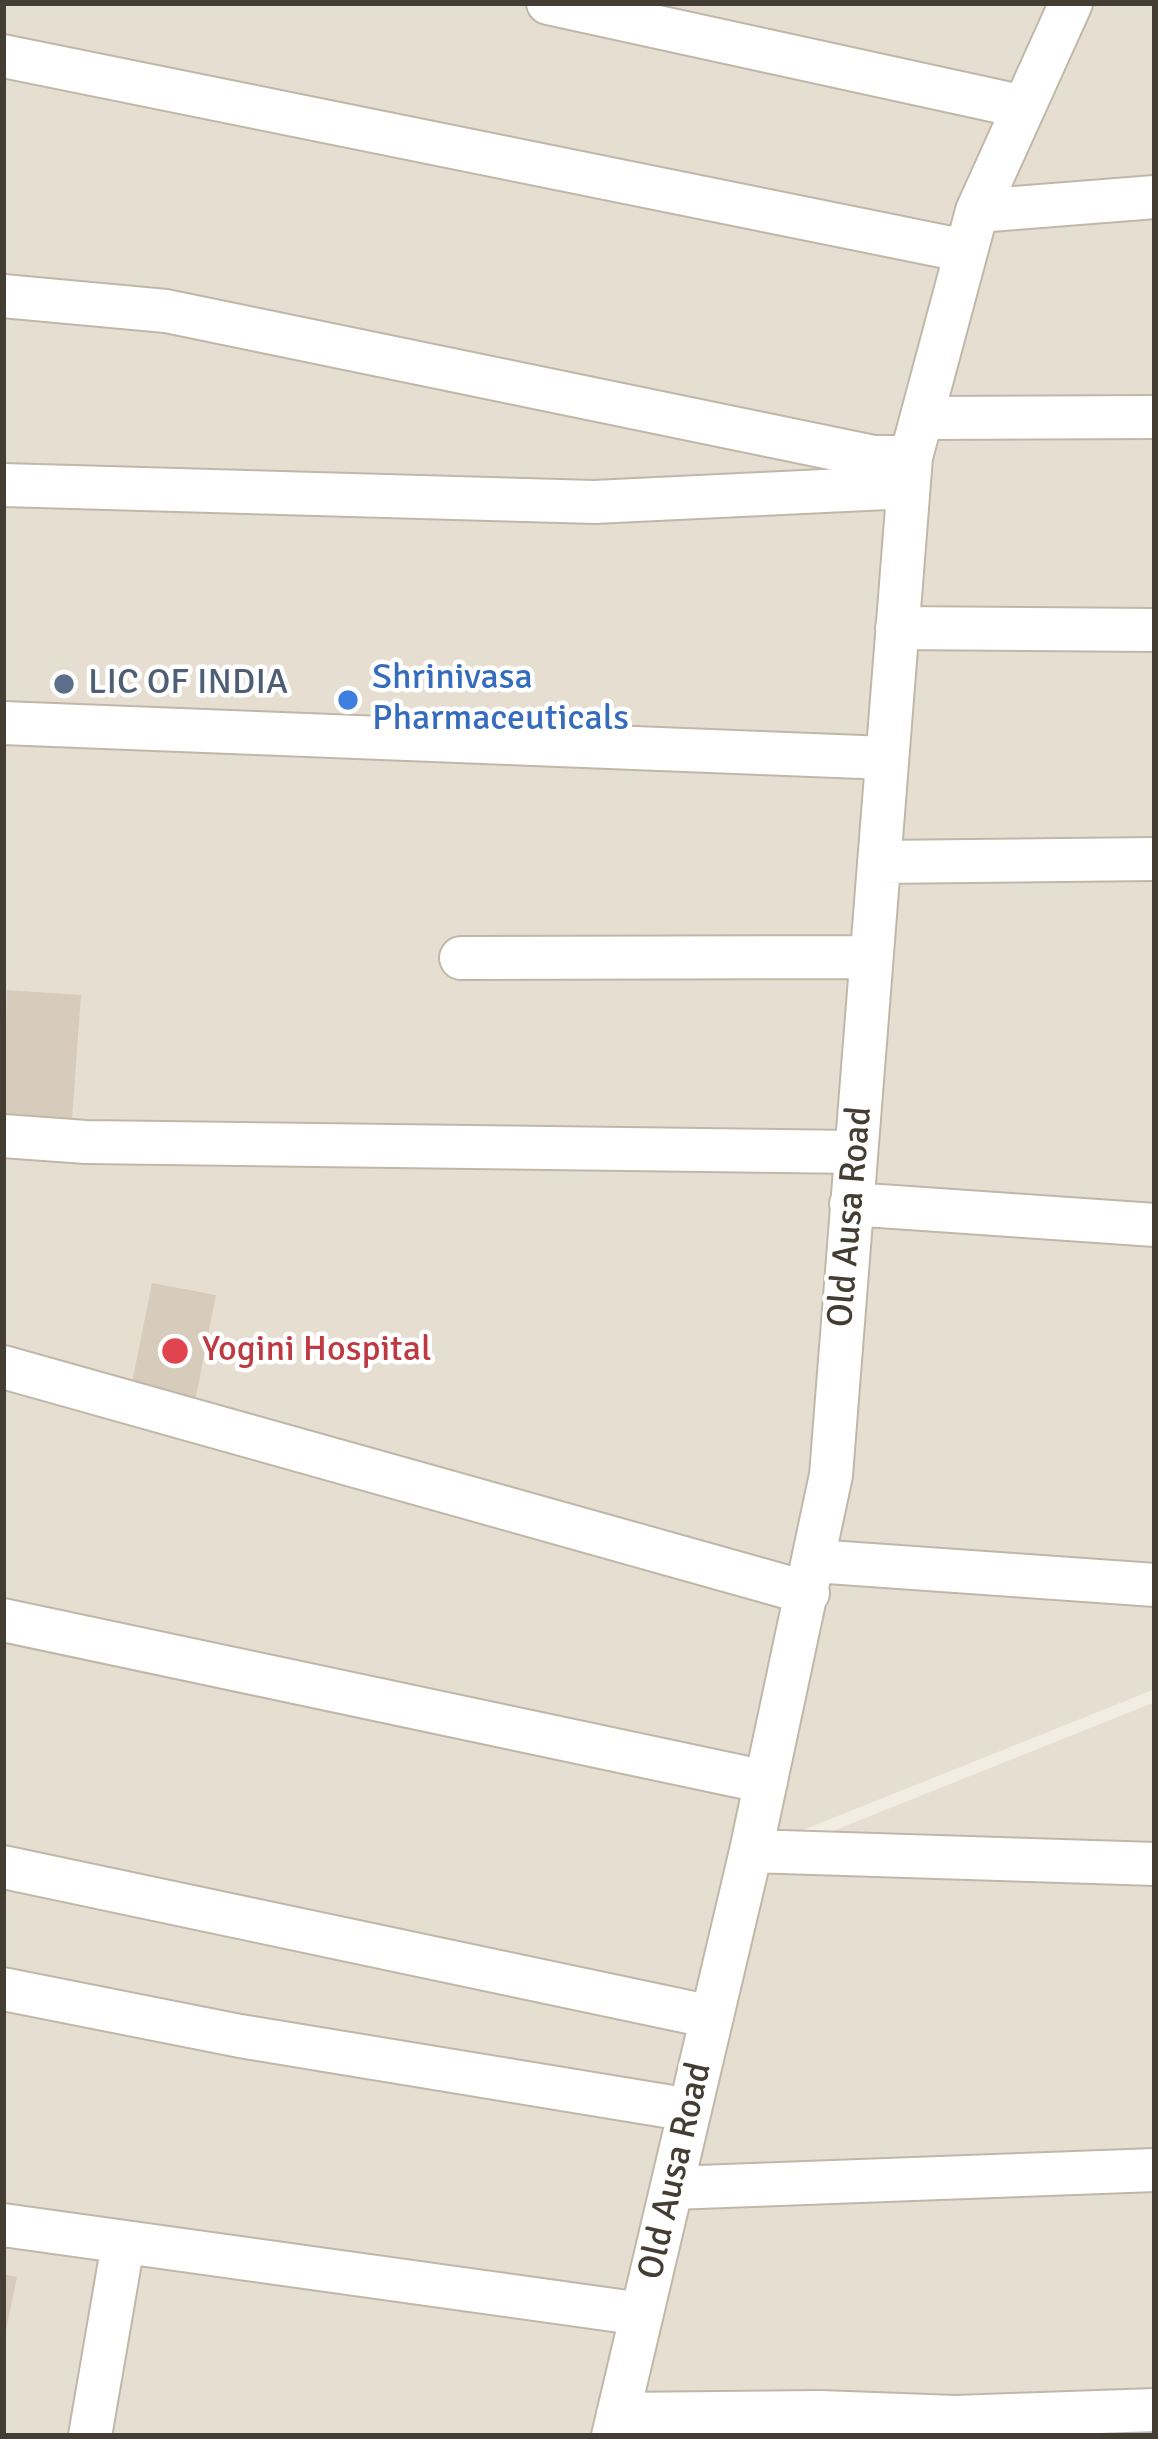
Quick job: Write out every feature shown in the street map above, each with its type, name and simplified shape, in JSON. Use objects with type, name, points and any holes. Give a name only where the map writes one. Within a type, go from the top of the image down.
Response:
[{"type":"street","points":[[548,3],[1024,107]]},
{"type":"street","name":"Old Ausa Road","points":[[616,2425],[751,1851],[831,1474],[914,454],[972,231],[1071,3]]},
{"type":"street","points":[[3,56],[972,231],[1155,197]]},
{"type":"street","points":[[3,296],[166,310],[874,458],[914,454]]},
{"type":"street","points":[[3,485],[594,502],[1155,417]]},
{"type":"street","points":[[897,628],[1155,630]]},
{"type":"street","points":[[3,723],[887,758]]},
{"type":"street","points":[[878,862],[1155,859]]},
{"type":"street","points":[[461,958],[871,958]]},
{"type":"street","points":[[3,1136],[86,1142],[856,1152]]},
{"type":"street","points":[[851,1204],[1155,1225]]},
{"type":"street","points":[[3,1367],[811,1577],[1155,1585]]},
{"type":"street","points":[[3,1620],[766,1782]]},
{"type":"street","points":[[751,1851],[1155,1864]]},
{"type":"street","points":[[3,1867],[712,2017]]},
{"type":"street","points":[[3,1989],[240,2036],[691,2110]]},
{"type":"street","points":[[672,2188],[1155,2170]]},
{"type":"street","points":[[3,2225],[642,2314]]},
{"type":"street","points":[[90,2436],[123,2244]]},
{"type":"street","points":[[616,2425],[820,2412],[956,2427],[1155,2410]]},
{"type":"shaded area","points":[[3,3],[1155,3],[1155,1689],[773,1842],[773,1855],[1155,1702],[1155,2436],[3,2436]]},
{"type":"building","points":[[7,990],[81,995],[71,1133],[3,1128]]},
{"type":"building","points":[[152,1283],[216,1295],[193,1411],[129,1398]]},
{"type":"building","points":[[3,2274],[17,2277],[5,2335],[3,2335]]},
{"type":"place","name":"LIC OF INDIA","points":[[64,684]]},
{"type":"place","name":"Shrinivasa Pharmaceuticals","points":[[348,700]]},
{"type":"place","name":"Yogini Hospital","points":[[175,1351]]}]
